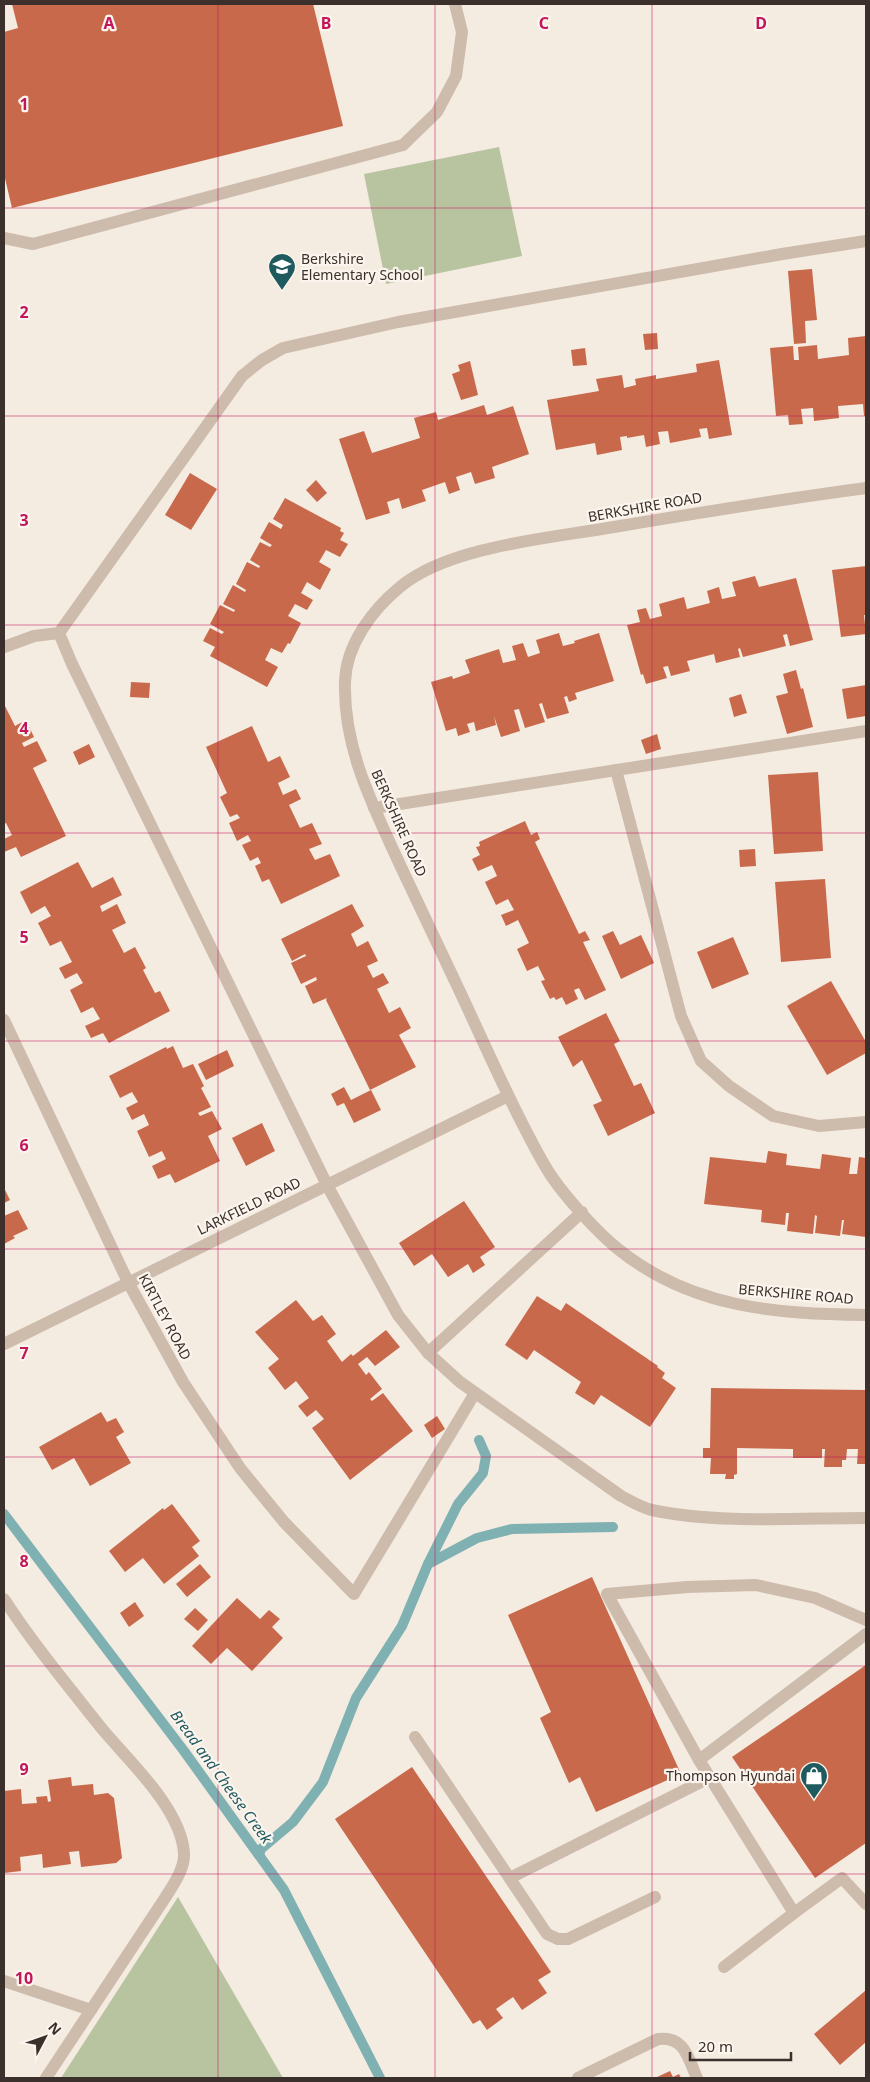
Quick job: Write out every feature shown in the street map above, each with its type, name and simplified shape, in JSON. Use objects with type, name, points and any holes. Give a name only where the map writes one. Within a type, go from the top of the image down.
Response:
[{"type":"street","points":[[4,238],[33,244],[403,145],[436,112],[456,76],[462,32],[455,4]]},
{"type":"street","points":[[4,647],[34,636],[59,633],[242,376],[262,360],[283,348],[398,322],[866,241]]},
{"type":"street","name":"BERKSHIRE ROAD","points":[[866,488],[775,499],[488,548],[437,565],[401,586],[361,630],[351,653],[345,679],[350,741],[374,808],[508,1096],[552,1178],[617,1248],[651,1272],[698,1295],[746,1308],[832,1315],[866,1315]]},
{"type":"street","points":[[59,633],[76,672],[327,1185],[398,1315],[428,1353],[475,1393],[621,1496],[650,1510],[688,1516],[866,1518]]},
{"type":"street","points":[[374,808],[866,731]]},
{"type":"street","points":[[616,770],[681,1016],[701,1061],[729,1086],[773,1116],[819,1126],[866,1122]]},
{"type":"street","name":"KIRTLEY ROAD","points":[[4,1020],[128,1282],[183,1382],[240,1468],[284,1522],[354,1594],[475,1393]]},
{"type":"street","name":"LARKFIELD ROAD","points":[[4,1344],[508,1096]]},
{"type":"street","points":[[428,1353],[582,1212]]},
{"type":"street","points":[[794,1913],[709,1778],[607,1594],[688,1587],[756,1585],[815,1598],[866,1620]]},
{"type":"street","points":[[4,1599],[104,1730],[159,1794],[179,1832],[184,1854],[180,1873],[165,1898],[46,2078]]},
{"type":"street","points":[[699,1760],[866,1634]]},
{"type":"street","points":[[415,1736],[547,1934],[558,1939],[568,1939],[655,1897]]},
{"type":"street","points":[[510,1878],[709,1778]]},
{"type":"street","points":[[724,1967],[842,1878],[866,1904]]},
{"type":"street","points":[[4,1981],[91,2010]]},
{"type":"street","points":[[578,2078],[658,2039],[668,2038],[676,2041],[684,2048],[697,2078]]},
{"type":"green space","points":[[499,147],[522,256],[386,284],[364,174]]},
{"type":"green space","points":[[178,1897],[283,2078],[61,2078]]},
{"type":"building","points":[[12,4],[313,4],[343,126],[12,208],[4,174],[4,32],[18,28]]},
{"type":"building","points":[[812,269],[817,320],[805,321],[806,343],[794,344],[788,271]]},
{"type":"building","points":[[657,333],[658,349],[645,350],[643,334]]},
{"type":"building","points":[[866,336],[866,416],[864,416],[863,404],[838,406],[839,418],[814,421],[813,408],[801,409],[803,424],[789,425],[788,415],[776,416],[770,348],[793,346],[794,360],[799,360],[798,347],[817,345],[818,359],[849,355],[848,338]]},
{"type":"building","points":[[585,348],[587,365],[573,366],[571,350]]},
{"type":"building","points":[[719,360],[732,435],[709,439],[707,428],[699,429],[701,437],[670,443],[668,431],[658,432],[660,444],[646,447],[644,435],[627,438],[627,436],[620,437],[622,450],[597,455],[595,443],[556,450],[547,400],[599,391],[596,379],[622,375],[624,388],[636,385],[635,379],[656,375],[656,379],[697,372],[696,364]]},
{"type":"building","points":[[470,361],[478,395],[461,400],[452,374],[460,371],[458,365]]},
{"type":"building","points":[[484,405],[487,415],[513,406],[529,454],[492,467],[495,478],[475,484],[471,472],[456,477],[460,490],[449,494],[445,482],[422,490],[426,501],[402,509],[399,498],[387,502],[390,513],[366,520],[339,439],[364,431],[372,453],[420,438],[414,418],[436,412],[438,420]]},
{"type":"building","points":[[190,473],[217,489],[191,530],[165,515]]},
{"type":"building","points":[[316,480],[327,493],[317,502],[306,490]]},
{"type":"building","points":[[285,498],[341,528],[340,531],[344,533],[340,540],[348,544],[340,557],[326,550],[319,562],[331,569],[320,590],[307,582],[301,593],[313,600],[307,610],[295,604],[288,616],[301,623],[290,644],[288,643],[282,653],[271,648],[265,660],[278,667],[267,687],[210,656],[215,647],[203,641],[210,628],[222,634],[224,632],[210,624],[220,605],[234,612],[235,610],[223,604],[233,585],[245,592],[246,590],[236,584],[247,562],[259,568],[260,566],[250,560],[260,542],[270,547],[272,545],[260,538],[269,522],[281,529],[283,525],[273,519]]},
{"type":"building","points":[[866,566],[866,615],[864,615],[866,634],[841,637],[832,570]]},
{"type":"building","points":[[755,576],[759,587],[796,578],[813,640],[790,646],[787,634],[783,635],[786,646],[743,657],[740,648],[738,649],[740,657],[716,663],[714,654],[687,661],[690,671],[671,676],[668,666],[663,667],[667,678],[646,684],[643,674],[641,675],[627,625],[640,622],[637,610],[646,608],[650,619],[662,616],[659,604],[684,597],[687,609],[710,603],[707,591],[719,587],[722,599],[736,596],[732,582]]},
{"type":"building","points":[[559,633],[563,646],[599,633],[614,681],[575,693],[577,699],[569,702],[567,696],[564,697],[569,713],[547,719],[542,703],[539,704],[545,722],[525,728],[519,709],[514,710],[520,731],[501,737],[494,716],[496,725],[476,731],[474,722],[467,724],[470,732],[458,736],[456,728],[446,731],[431,682],[452,676],[453,679],[470,673],[465,660],[499,649],[503,663],[516,660],[512,646],[523,643],[528,657],[540,653],[536,640]]},
{"type":"building","points":[[796,670],[801,689],[803,688],[813,727],[787,734],[776,696],[788,693],[783,674]]},
{"type":"building","points":[[131,682],[150,683],[149,698],[130,697]]},
{"type":"building","points":[[866,685],[866,716],[847,719],[842,689]]},
{"type":"building","points":[[741,694],[747,713],[734,717],[729,698]]},
{"type":"building","points":[[4,704],[15,726],[26,720],[34,737],[22,743],[24,747],[37,741],[47,761],[33,768],[66,836],[21,857],[16,847],[4,852],[4,839],[12,835],[6,823],[4,824]]},
{"type":"building","points":[[252,726],[268,762],[280,756],[290,777],[278,783],[283,795],[296,789],[301,799],[289,805],[300,828],[312,823],[322,844],[309,849],[315,860],[330,854],[340,876],[281,904],[269,879],[262,882],[255,866],[261,863],[258,857],[250,861],[242,845],[251,841],[248,835],[237,841],[229,823],[240,818],[237,814],[230,817],[220,797],[227,793],[206,747]]},
{"type":"building","points":[[657,734],[661,749],[646,754],[641,740]]},
{"type":"building","points":[[89,744],[95,757],[79,765],[73,752]]},
{"type":"building","points":[[818,772],[823,851],[774,854],[768,775]]},
{"type":"building","points":[[525,821],[531,835],[537,832],[540,839],[535,842],[579,934],[585,931],[590,940],[583,942],[606,990],[585,1000],[579,988],[574,990],[578,999],[566,1005],[562,997],[556,1000],[554,997],[550,999],[541,981],[545,980],[538,966],[527,971],[517,949],[529,943],[518,920],[506,926],[501,915],[514,910],[508,899],[496,905],[485,882],[497,876],[492,865],[478,871],[472,859],[480,855],[476,847],[480,846],[479,842]]},
{"type":"building","points":[[755,849],[756,866],[740,867],[739,850]]},
{"type":"building","points":[[78,862],[92,888],[113,877],[122,895],[100,906],[102,912],[117,904],[126,923],[112,930],[124,953],[135,947],[146,968],[143,970],[155,993],[160,991],[170,1011],[109,1043],[103,1033],[91,1038],[85,1026],[100,1019],[93,1007],[81,1013],[70,990],[83,983],[77,973],[65,979],[59,968],[72,962],[61,941],[50,946],[38,923],[51,916],[45,906],[31,914],[20,892]]},
{"type":"building","points":[[825,879],[831,958],[781,962],[775,882]]},
{"type":"building","points":[[352,904],[364,926],[351,934],[357,947],[368,941],[378,961],[367,966],[373,978],[383,973],[389,983],[377,989],[389,1013],[400,1007],[411,1028],[399,1035],[416,1067],[370,1090],[326,1000],[327,998],[313,1004],[305,986],[317,980],[316,977],[301,984],[291,963],[306,956],[305,954],[292,961],[281,939]]},
{"type":"building","points":[[613,931],[620,945],[641,935],[654,963],[621,979],[602,936]]},
{"type":"building","points":[[733,937],[749,974],[712,989],[697,952]]},
{"type":"building","points":[[831,981],[866,1042],[866,1053],[827,1075],[787,1006]]},
{"type":"building","points":[[606,1013],[620,1041],[614,1044],[634,1086],[641,1083],[655,1113],[608,1136],[593,1105],[602,1101],[582,1060],[573,1067],[558,1037]]},
{"type":"building","points":[[173,1046],[183,1068],[193,1064],[204,1086],[201,1088],[211,1107],[198,1113],[200,1116],[212,1111],[222,1129],[208,1136],[220,1161],[175,1183],[170,1174],[158,1179],[152,1166],[166,1159],[162,1151],[149,1157],[137,1131],[149,1125],[144,1114],[132,1120],[126,1108],[138,1102],[132,1092],[120,1098],[109,1076],[166,1047],[167,1049]]},
{"type":"building","points":[[227,1050],[234,1066],[206,1080],[198,1064]]},
{"type":"building","points":[[344,1087],[351,1100],[371,1090],[381,1110],[354,1123],[344,1103],[337,1106],[331,1094]]},
{"type":"building","points":[[262,1123],[275,1151],[246,1166],[232,1138]]},
{"type":"building","points":[[768,1151],[787,1154],[786,1165],[820,1169],[822,1154],[851,1158],[849,1174],[857,1174],[859,1157],[866,1158],[866,1237],[842,1234],[844,1220],[842,1220],[840,1236],[815,1233],[817,1216],[815,1215],[813,1234],[787,1231],[789,1213],[786,1213],[785,1225],[761,1222],[762,1210],[704,1204],[710,1157],[766,1163]]},
{"type":"building","points":[[4,1188],[10,1200],[4,1203]]},
{"type":"building","points":[[464,1201],[495,1247],[480,1257],[485,1265],[473,1273],[468,1264],[448,1277],[432,1254],[414,1266],[399,1243]]},
{"type":"building","points":[[18,1210],[28,1229],[13,1236],[15,1238],[4,1244],[4,1216]]},
{"type":"building","points":[[537,1296],[561,1311],[566,1303],[658,1366],[665,1373],[662,1378],[676,1388],[650,1427],[601,1395],[594,1405],[575,1393],[581,1382],[534,1350],[527,1360],[505,1345]]},
{"type":"building","points":[[296,1300],[313,1321],[322,1315],[336,1334],[327,1341],[342,1362],[351,1354],[353,1356],[386,1330],[400,1347],[375,1366],[367,1357],[358,1364],[366,1375],[369,1372],[382,1389],[370,1399],[372,1401],[383,1393],[413,1431],[350,1480],[312,1428],[324,1419],[316,1410],[307,1417],[298,1406],[309,1398],[296,1381],[285,1390],[268,1368],[279,1359],[255,1332]]},
{"type":"building","points":[[711,1388],[866,1390],[866,1464],[857,1464],[858,1449],[847,1449],[846,1460],[842,1460],[842,1467],[824,1467],[825,1449],[822,1449],[822,1458],[793,1458],[793,1449],[737,1448],[737,1474],[734,1475],[734,1479],[725,1479],[726,1474],[710,1474],[711,1458],[703,1458],[703,1448],[710,1448]]},
{"type":"building","points":[[101,1412],[107,1422],[116,1418],[124,1432],[116,1437],[131,1463],[90,1486],[74,1458],[52,1470],[39,1447]]},
{"type":"building","points":[[437,1416],[445,1429],[432,1438],[424,1425]]},
{"type":"building","points":[[172,1504],[200,1541],[192,1547],[199,1556],[164,1584],[143,1558],[125,1572],[109,1551],[163,1508],[164,1510]]},
{"type":"building","points":[[200,1564],[211,1577],[187,1597],[176,1584]]},
{"type":"building","points":[[592,1577],[681,1774],[596,1812],[580,1777],[569,1783],[540,1718],[551,1712],[508,1615]]},
{"type":"building","points":[[237,1598],[260,1619],[269,1610],[280,1619],[272,1627],[283,1638],[252,1671],[227,1648],[211,1664],[192,1646]]},
{"type":"building","points":[[135,1602],[144,1616],[129,1627],[120,1613]]},
{"type":"building","points":[[195,1608],[208,1620],[198,1631],[184,1619]]},
{"type":"building","name":"Thompson Hyundai","points":[[866,1665],[866,1843],[815,1878],[732,1757]]},
{"type":"building","points":[[412,1767],[551,1972],[538,1980],[547,1993],[522,2010],[513,1997],[496,2009],[503,2018],[487,2030],[480,2020],[473,2024],[335,1819]]},
{"type":"building","points":[[71,1777],[72,1786],[93,1784],[94,1795],[108,1793],[114,1798],[122,1858],[116,1863],[81,1867],[79,1851],[69,1852],[71,1864],[43,1868],[42,1854],[20,1857],[21,1871],[4,1873],[4,1791],[21,1789],[22,1804],[37,1803],[36,1797],[47,1796],[48,1802],[51,1801],[48,1780]]},
{"type":"building","points":[[865,1991],[866,2042],[840,2065],[814,2034]]},
{"type":"building","points":[[670,2071],[673,2077],[679,2074],[681,2078],[655,2078]]},
{"type":"waterway","points":[[259,1855],[261,1849],[293,1822],[323,1782],[356,1698],[402,1626],[428,1564],[458,1504],[483,1473],[486,1456],[479,1440]]},
{"type":"waterway","name":"Bread and Cheese Creek","points":[[4,1514],[184,1751],[284,1890],[380,2078]]},
{"type":"waterway","points":[[428,1564],[477,1538],[512,1529],[613,1527]]},
{"type":"place","name":"Berkshire Elementary School","points":[[282,291]]},
{"type":"place","name":"Thompson Hyundai","points":[[814,1800]]}]
